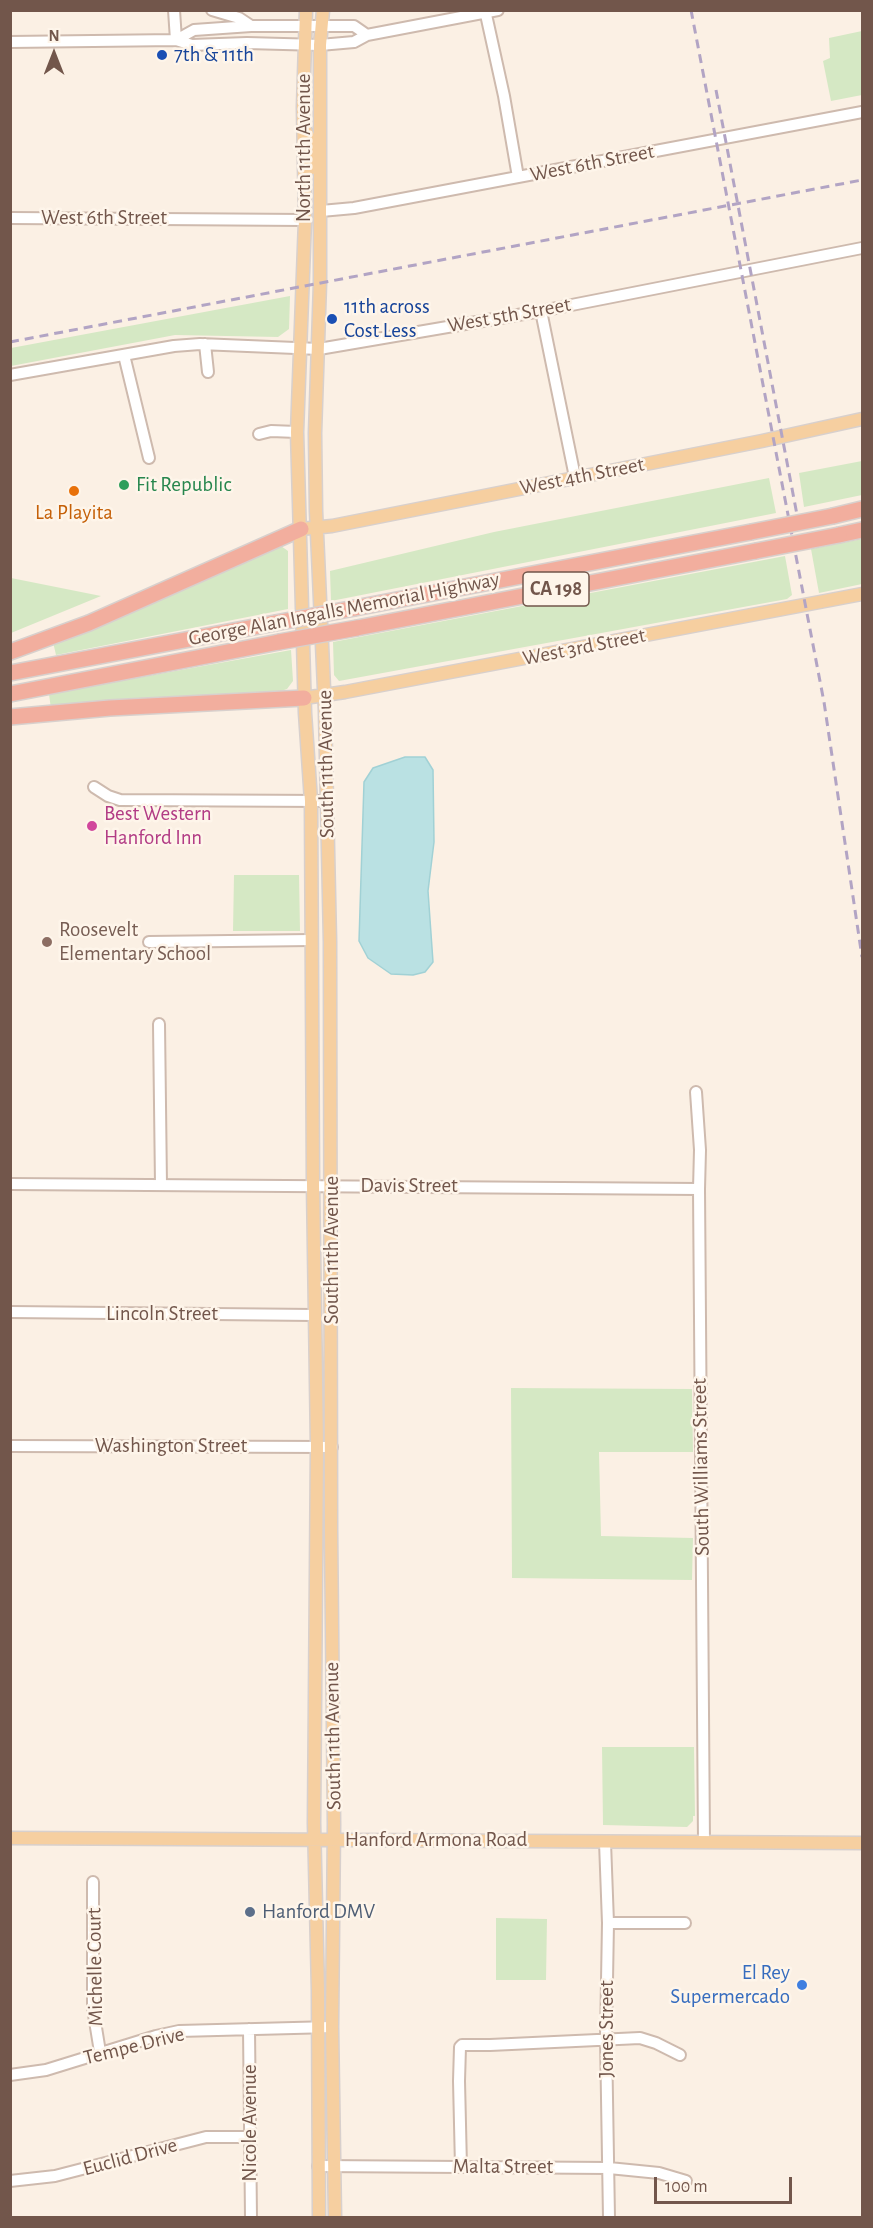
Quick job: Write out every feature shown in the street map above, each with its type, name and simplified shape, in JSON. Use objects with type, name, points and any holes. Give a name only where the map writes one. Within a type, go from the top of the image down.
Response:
[{"type":"highway","name":"George Alan Ingalls Memorial Highway","points":[[10,673],[862,510]]},
{"type":"highway","points":[[10,652],[89,622],[301,529]]},
{"type":"highway","name":"George Alan Ingalls Memorial Highway","points":[[10,694],[862,530]]},
{"type":"highway","points":[[10,717],[120,707],[304,698]]},
{"type":"main road","name":"North 11th Avenue","points":[[303,286],[306,10]]},
{"type":"main road","name":"North 11th Avenue","points":[[320,277],[320,45],[323,10]]},
{"type":"main road","points":[[303,127],[312,143],[312,204],[316,210],[321,211]]},
{"type":"main road","points":[[305,220],[310,224],[314,233],[314,267],[320,277]]},
{"type":"main road","name":"South 11th Avenue","points":[[320,277],[315,433],[330,942],[334,1840],[332,2027],[335,2217]]},
{"type":"main road","name":"South 11th Avenue","points":[[303,286],[297,432],[304,698],[311,801],[317,1446],[314,1839],[319,2217]]},
{"type":"main road","name":"West 4th Street","points":[[301,529],[318,528],[862,419]]},
{"type":"main road","name":"West 3rd Street","points":[[304,698],[345,693],[862,594]]},
{"type":"main road","name":"Hanford Armona Road","points":[[10,1838],[862,1843]]},
{"type":"street","points":[[174,10],[176,40]]},
{"type":"street","points":[[212,10],[239,18],[251,26]]},
{"type":"street","points":[[10,42],[176,40],[192,45],[247,43],[320,45],[354,42],[367,35],[498,10]]},
{"type":"street","points":[[486,12],[518,177]]},
{"type":"street","points":[[176,40],[194,30],[251,26],[354,26],[367,35]]},
{"type":"street","name":"West 6th Street","points":[[321,211],[354,208],[862,112]]},
{"type":"street","name":"West 6th Street","points":[[10,218],[305,220]]},
{"type":"street","name":"West 5th Street","points":[[10,375],[39,375],[174,346],[205,344],[319,349],[542,311],[862,248]]},
{"type":"street","points":[[542,311],[575,477]]},
{"type":"street","points":[[205,344],[208,372]]},
{"type":"street","points":[[124,355],[149,458]]},
{"type":"street","points":[[259,434],[271,431],[297,432]]},
{"type":"street","points":[[94,788],[120,800],[327,801]]},
{"type":"street","points":[[149,942],[311,940]]},
{"type":"street","points":[[159,1024],[161,1185]]},
{"type":"street","name":"South Williams Street","points":[[696,1092],[700,1150],[704,1842]]},
{"type":"street","name":"Davis Street","points":[[10,1184],[699,1189]]},
{"type":"street","name":"Lincoln Street","points":[[10,1312],[314,1315]]},
{"type":"street","name":"Washington Street","points":[[10,1446],[332,1447]]},
{"type":"street","name":"Jones Street","points":[[605,1842],[608,1923],[606,2038],[609,2217]]},
{"type":"street","name":"Michelle Court","points":[[93,1882],[93,2009],[100,2052]]},
{"type":"street","points":[[608,1923],[685,1923]]},
{"type":"street","name":"Tempe Drive","points":[[10,2075],[46,2070],[100,2052],[179,2031],[332,2027]]},
{"type":"street","name":"Nicole Avenue","points":[[249,2029],[251,2217]]},
{"type":"street","points":[[461,2167],[459,2081],[462,2044],[490,2045],[640,2038],[680,2055]]},
{"type":"street","name":"Euclid Drive","points":[[10,2181],[55,2176],[206,2137],[249,2137]]},
{"type":"street","name":"Malta Street","points":[[318,2166],[609,2168],[659,2173],[686,2181]]},
{"type":"green space","points":[[862,31],[862,95],[831,101],[823,61],[830,58],[829,38]]},
{"type":"green space","points":[[290,296],[289,329],[278,337],[175,335],[11,366],[11,348]]},
{"type":"green space","points":[[862,461],[862,495],[804,507],[799,473]]},
{"type":"green space","points":[[769,478],[776,513],[331,601],[330,571],[494,532]]},
{"type":"green space","points":[[862,539],[862,584],[819,593],[811,549]]},
{"type":"green space","points":[[281,546],[288,551],[288,609],[56,655],[53,642]]},
{"type":"green space","points":[[785,556],[792,595],[787,599],[339,681],[334,675],[333,642]]},
{"type":"green space","points":[[11,578],[101,596],[11,633]]},
{"type":"green space","points":[[291,650],[293,681],[287,689],[278,692],[51,709],[49,694]]},
{"type":"green space","points":[[234,875],[299,875],[300,931],[233,931]]},
{"type":"green space","points":[[511,1388],[692,1389],[693,1452],[599,1452],[601,1536],[693,1538],[692,1580],[512,1578]]},
{"type":"green space","points":[[602,1747],[694,1747],[695,1816],[693,1816],[693,1821],[687,1827],[603,1825]]},
{"type":"green space","points":[[496,1918],[547,1919],[546,1980],[496,1980]]},
{"type":"water","points":[[405,757],[425,757],[433,770],[434,842],[428,891],[433,962],[425,972],[413,975],[391,974],[368,958],[359,941],[364,782],[373,768]]},
{"type":"railway","points":[[691,10],[824,702],[862,957]]},
{"type":"railway","points":[[716,90],[798,520]]},
{"type":"railway","points":[[10,342],[862,180]]},
{"type":"place","name":"7th & 11th","points":[[162,55]]},
{"type":"place","name":"11th across Cost Less","points":[[332,319]]},
{"type":"place","name":"Fit Republic","points":[[124,485]]},
{"type":"place","name":"La Playita","points":[[74,491]]},
{"type":"place","name":"Best Western Hanford Inn","points":[[92,826]]},
{"type":"place","name":"Roosevelt Elementary School","points":[[47,942]]},
{"type":"place","name":"Hanford DMV","points":[[250,1912]]},
{"type":"place","name":"El Rey Supermercado","points":[[802,1985]]}]
